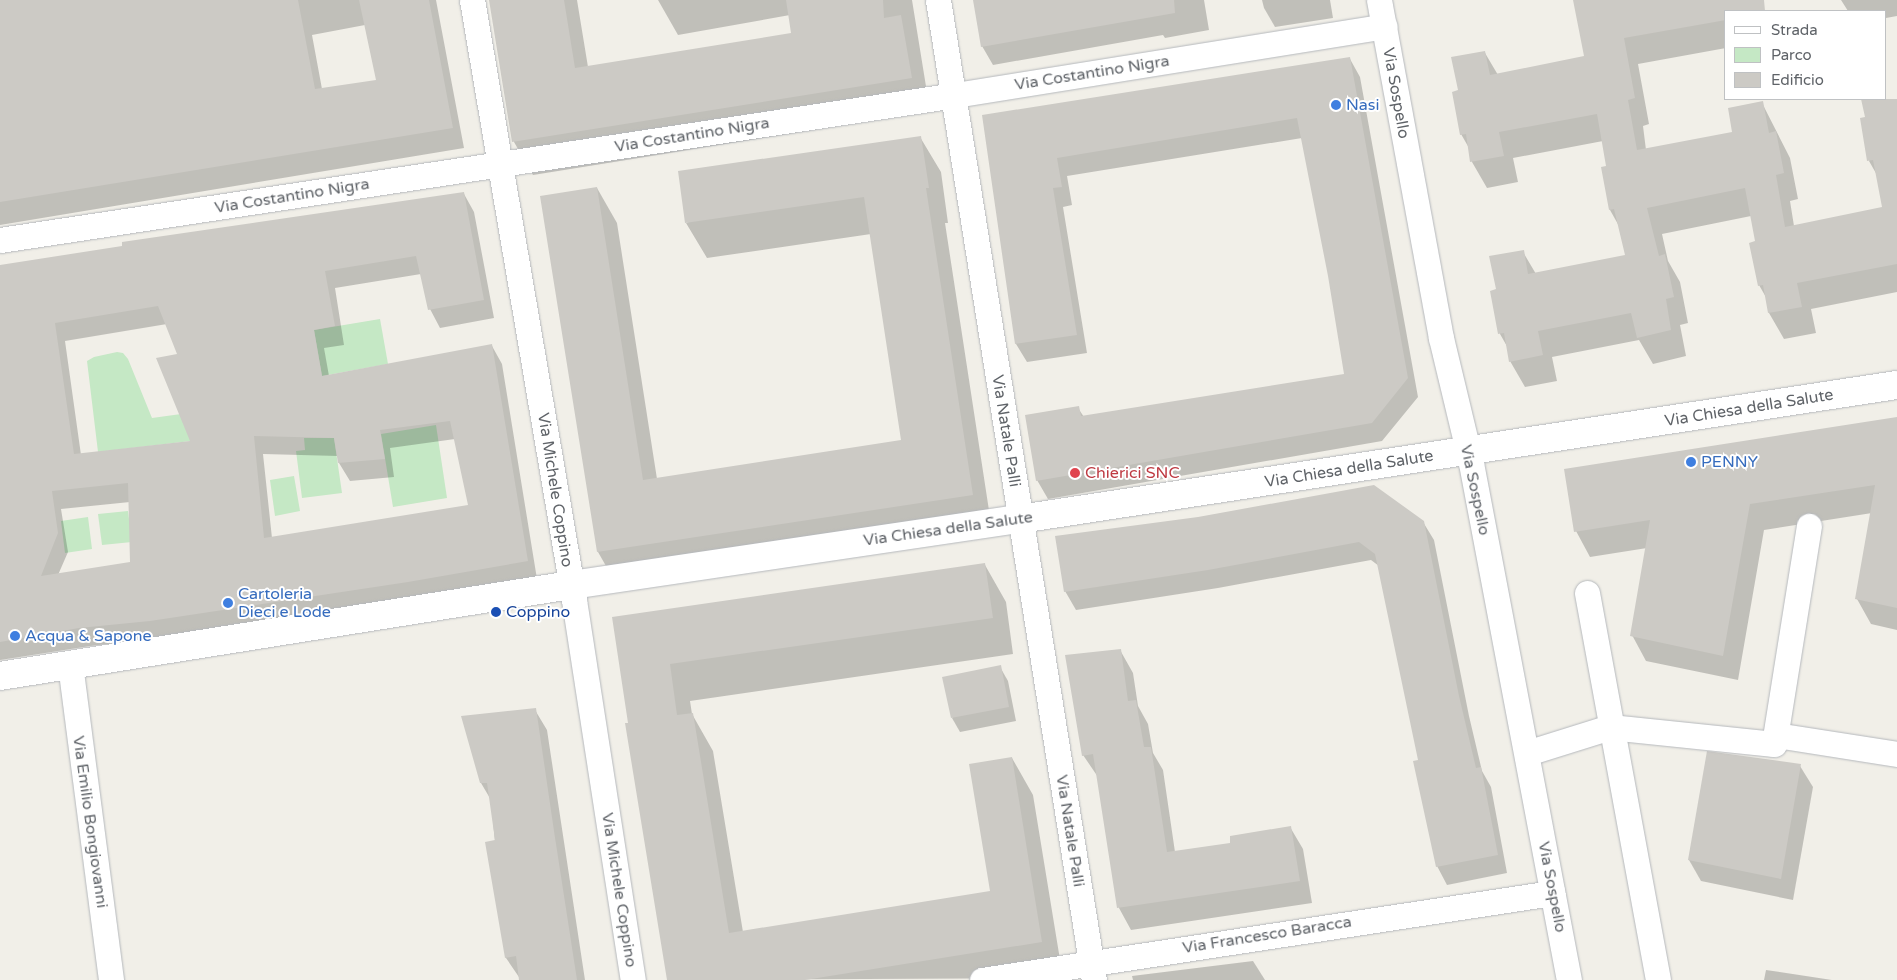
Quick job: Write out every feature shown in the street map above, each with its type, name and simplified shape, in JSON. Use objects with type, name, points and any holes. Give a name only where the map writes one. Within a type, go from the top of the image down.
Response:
[{"type":"street","name":"Via Michele Coppino","points":[[472,0],[571,585],[633,980]]},
{"type":"street","name":"Via Natale Palli","points":[[938,0],[955,95],[1092,971]]},
{"type":"street","name":"Via Sospello","points":[[1379,0],[1441,338],[1468,450],[1569,980]]},
{"type":"street","name":"Via Costantino Nigra","points":[[0,240],[955,95],[1384,26]]},
{"type":"street","name":"Via Chiesa della Salute","points":[[0,676],[571,585],[1020,519],[1897,385]]},
{"type":"street","points":[[1527,753],[1610,727],[1774,744],[1809,526]]},
{"type":"street","points":[[1587,593],[1610,727],[1658,980]]},
{"type":"street","name":"Via Emilio Bongiovanni","points":[[70,664],[111,980]]},
{"type":"street","points":[[1776,735],[1897,754]]},
{"type":"street","name":"Via Francesco Baracca","points":[[982,980],[1092,971],[1552,893]]},
{"type":"green space","points":[[380,319],[388,364],[322,376],[314,330]]},
{"type":"green space","points":[[117,352],[123,353],[128,359],[152,418],[203,411],[216,438],[98,452],[87,361],[94,357]]},
{"type":"green space","points":[[436,425],[447,498],[393,507],[381,434]]},
{"type":"green space","points":[[304,438],[334,438],[342,493],[302,498],[296,451],[305,450]]},
{"type":"green space","points":[[294,476],[300,511],[275,516],[270,480]]},
{"type":"green space","points":[[128,511],[132,542],[102,545],[98,514]]},
{"type":"green space","points":[[88,517],[92,549],[65,553],[61,521]]},
{"type":"building","points":[[0,0],[298,0],[315,89],[376,80],[359,0],[429,0],[453,128],[0,202]]},
{"type":"building","points":[[489,0],[564,0],[575,68],[791,33],[786,0],[883,0],[884,18],[901,15],[912,78],[512,142]]},
{"type":"building","points":[[973,0],[1174,0],[1175,13],[981,47]]},
{"type":"building","points":[[1573,0],[1764,0],[1765,10],[1724,10],[1724,20],[1624,38],[1635,98],[1628,100],[1637,150],[1732,132],[1728,108],[1763,101],[1769,133],[1776,131],[1784,173],[1776,175],[1785,227],[1882,207],[1873,160],[1867,161],[1860,118],[1865,117],[1861,100],[1897,99],[1897,264],[1797,283],[1802,307],[1768,313],[1763,285],[1758,286],[1749,243],[1755,241],[1745,188],[1647,208],[1659,256],[1665,254],[1674,297],[1666,299],[1671,330],[1637,338],[1631,313],[1538,331],[1543,355],[1509,362],[1504,333],[1498,334],[1490,291],[1496,289],[1489,256],[1524,250],[1528,274],[1625,255],[1614,209],[1609,210],[1601,167],[1606,166],[1597,114],[1499,132],[1504,156],[1470,162],[1466,134],[1460,135],[1452,92],[1458,90],[1451,57],[1485,51],[1490,75],[1584,56]]},
{"type":"building","points":[[1350,57],[1408,378],[1372,423],[1036,481],[1025,415],[1079,406],[1081,416],[1344,374],[1328,276],[1297,118],[1057,158],[1062,187],[1053,188],[1077,335],[1015,344],[982,115]]},
{"type":"building","points":[[921,136],[929,188],[926,188],[973,495],[597,552],[540,196],[597,187],[643,480],[901,440],[864,197],[685,223],[678,171]]},
{"type":"building","points":[[464,192],[484,300],[428,310],[416,256],[325,271],[335,326],[314,330],[322,376],[492,344],[528,561],[408,582],[150,621],[79,628],[0,642],[0,265],[122,246],[122,242]],"holes":[[[158,306],[177,354],[156,358],[190,441],[74,454],[55,323]],[[450,421],[468,505],[264,538],[254,436],[334,438],[338,463],[385,459],[380,430]],[[128,483],[130,562],[41,576],[58,533],[52,491]]]},
{"type":"building","points":[[1897,417],[1897,608],[1855,599],[1875,485],[1750,504],[1723,656],[1630,636],[1650,520],[1574,532],[1564,469]]},
{"type":"building","points":[[1374,485],[1424,521],[1459,696],[1476,768],[1481,767],[1498,855],[1436,867],[1413,761],[1418,760],[1375,554],[1359,542],[1208,570],[1064,592],[1055,536],[1198,517]]},
{"type":"building","points":[[985,563],[993,618],[670,664],[677,715],[693,713],[729,933],[990,891],[969,764],[1012,757],[1042,942],[805,980],[667,980],[625,723],[628,723],[612,617]]},
{"type":"building","points":[[1121,649],[1128,701],[1136,700],[1144,747],[1151,747],[1167,852],[1230,843],[1230,836],[1291,826],[1300,881],[1117,908],[1093,754],[1082,756],[1065,655]]},
{"type":"building","points":[[1001,665],[1009,707],[951,718],[942,677]]},
{"type":"building","points":[[536,708],[577,980],[519,980],[516,956],[505,958],[485,842],[495,840],[487,783],[480,783],[461,716]]},
{"type":"building","points":[[1707,751],[1801,764],[1781,879],[1688,860]]},
{"type":"place","name":"Nasi","points":[[1336,105]]},
{"type":"place","name":"PENNY","points":[[1691,462]]},
{"type":"place","name":"Chierici SNC","points":[[1075,473]]},
{"type":"place","name":"Cartoleria Dieci e Lode","points":[[228,603]]},
{"type":"place","name":"Coppino","points":[[496,612]]},
{"type":"place","name":"Acqua & Sapone","points":[[15,636]]}]
